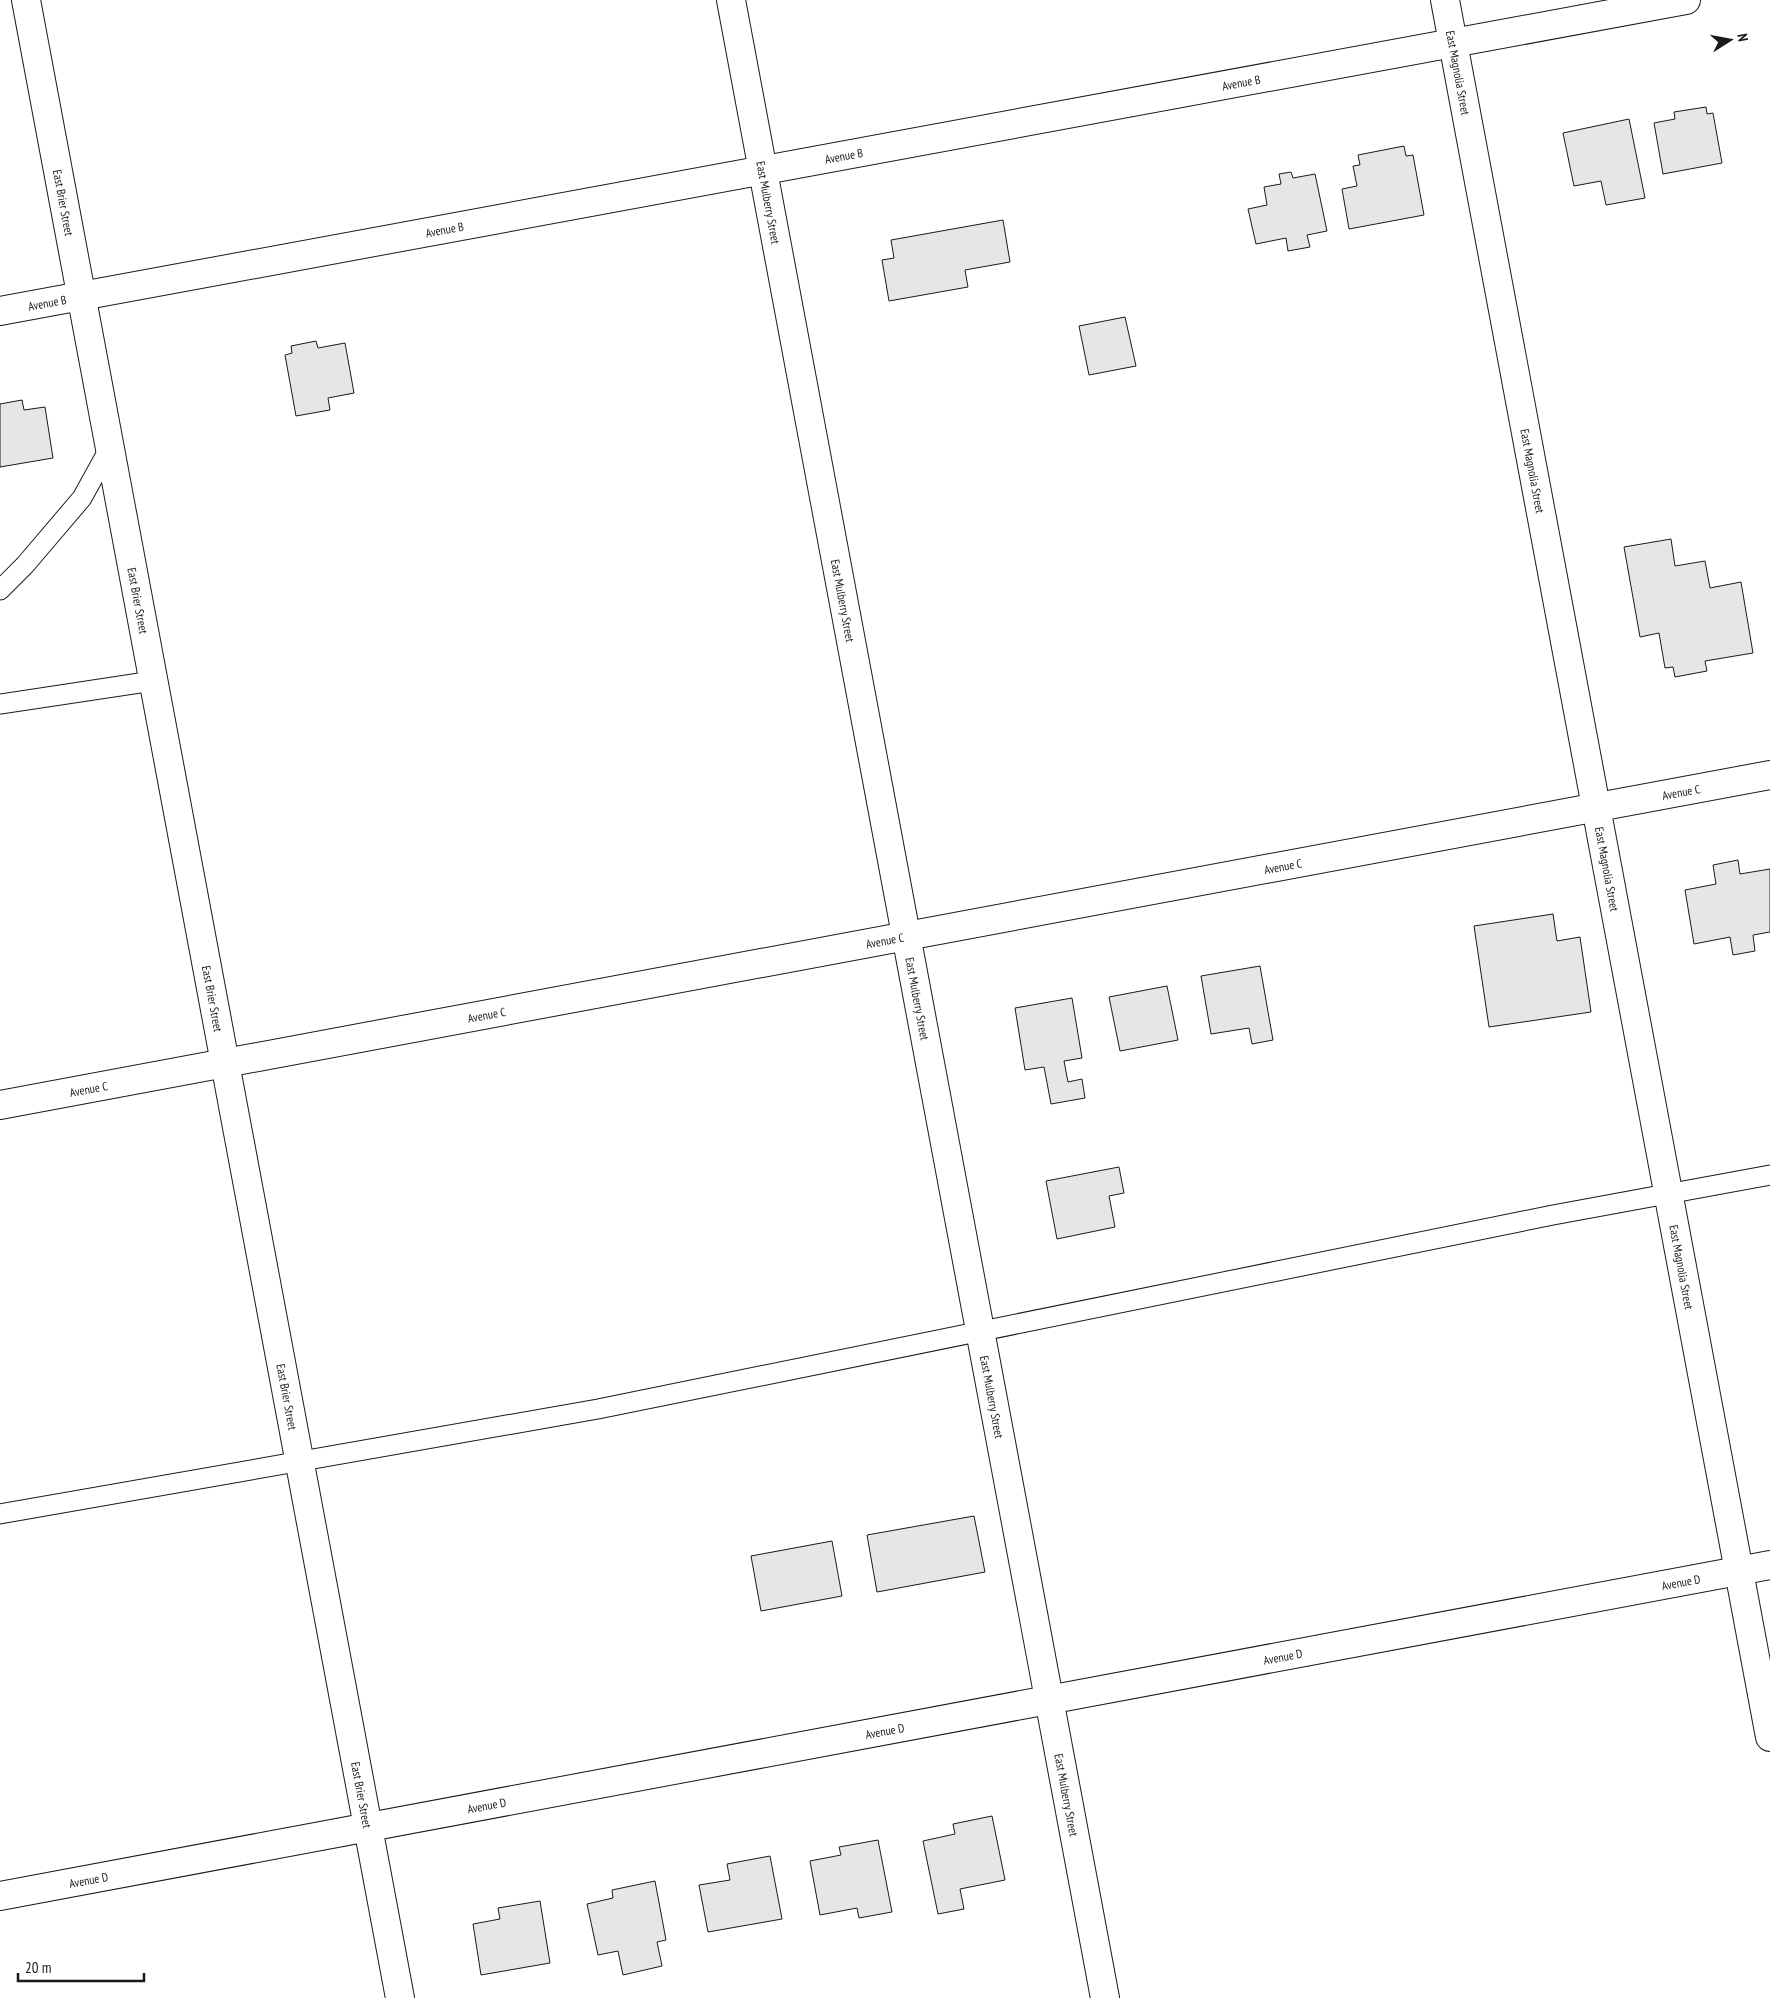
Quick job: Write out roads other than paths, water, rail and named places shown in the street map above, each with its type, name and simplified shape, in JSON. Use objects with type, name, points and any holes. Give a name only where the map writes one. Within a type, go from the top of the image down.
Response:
[{"type":"street","name":"East Brier Street","points":[[26,0],[366,1828],[400,1998]]},
{"type":"street","name":"East Mulberry Street","points":[[731,0],[1105,1998]]},
{"type":"street","name":"East Magnolia Street","points":[[1444,0],[1770,1738]]},
{"type":"street","name":"Avenue B","points":[[0,311],[1686,0]]},
{"type":"street","name":"Avenue C","points":[[0,1105],[1770,774]]},
{"type":"street","name":"Avenue D","points":[[0,1896],[1770,1565]]},
{"type":"lane","points":[[0,590],[25,565],[82,498],[109,449]]},
{"type":"lane","points":[[0,704],[153,681]]},
{"type":"lane","points":[[0,1514],[598,1409],[1553,1215],[1770,1175]]}]
